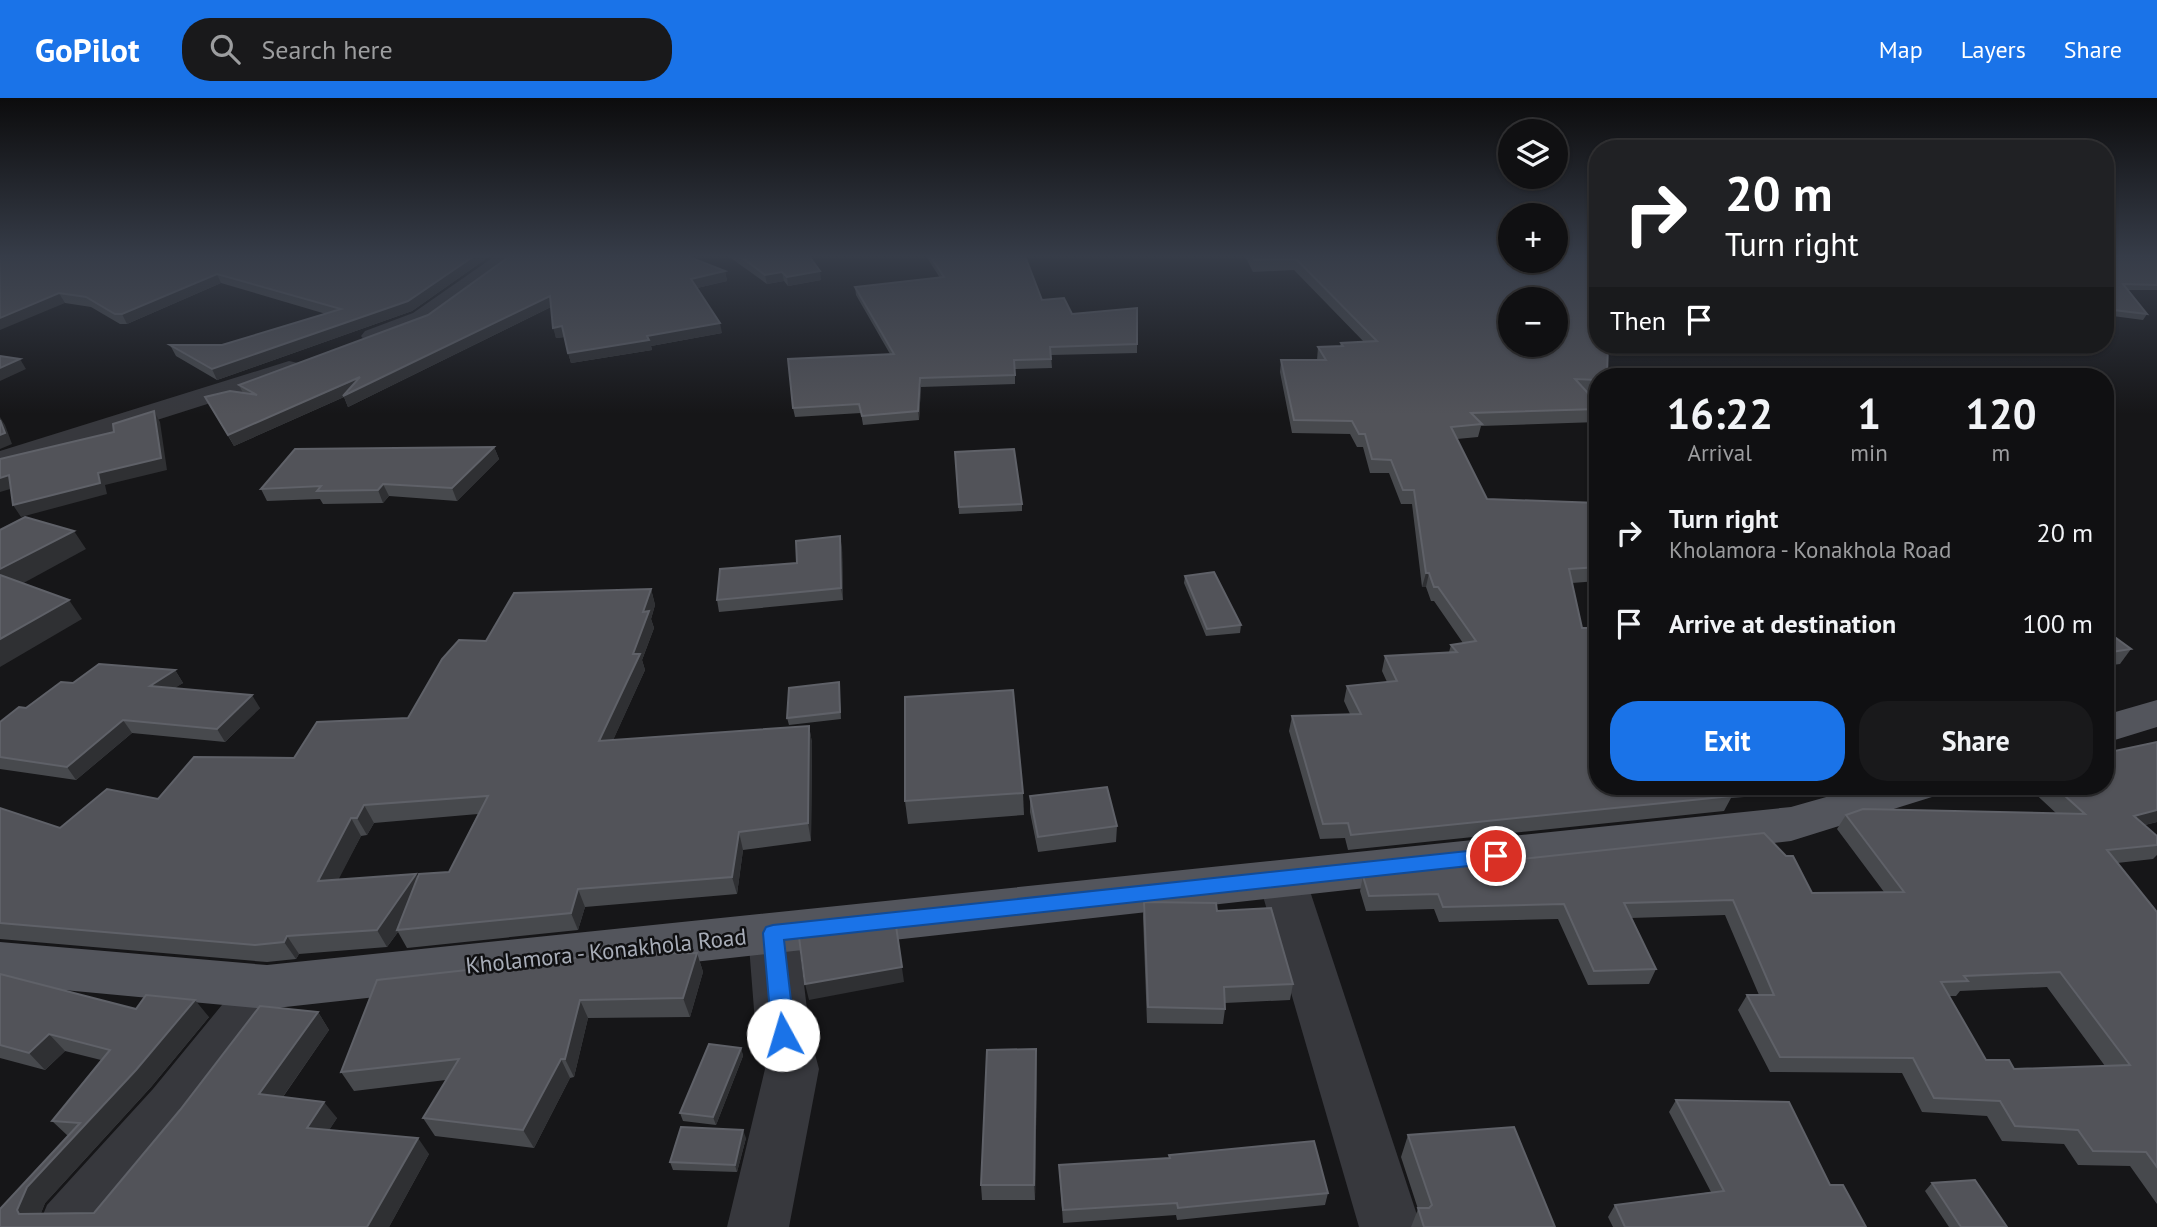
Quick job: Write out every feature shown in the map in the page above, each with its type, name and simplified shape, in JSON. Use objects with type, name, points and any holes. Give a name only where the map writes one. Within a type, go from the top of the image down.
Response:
[{"type":"main road","points":[[2114,726],[2157,713]]},
{"type":"main road","name":"Kholamora - Konakhola Road","points":[[0,963],[267,987],[1791,824],[1887,795]]},
{"type":"street","points":[[348,346],[422,318],[435,309]]},
{"type":"street","points":[[0,461],[312,360]]},
{"type":"street","points":[[1282,878],[1390,1227]]},
{"type":"street","points":[[758,1227],[781,1131],[792,1069],[783,1035],[773,933]]},
{"type":"street","points":[[69,1227],[173,1107],[267,987]]},
{"type":"building","points":[[0,309],[22,309],[0,318]]},
{"type":"building","points":[[106,309],[135,309],[122,314],[115,314]]},
{"type":"building","points":[[341,309],[386,309],[212,369],[170,345],[222,345]]},
{"type":"building","points":[[437,309],[524,309],[343,396],[360,377],[228,435],[205,397],[230,391],[257,395],[239,385],[428,315]]},
{"type":"building","points":[[551,309],[711,309],[720,323],[647,336],[649,340],[568,353],[562,326],[553,328]]},
{"type":"building","points":[[868,309],[1069,309],[1072,314],[1137,309],[1137,344],[1050,347],[1051,359],[1014,360],[1015,375],[920,378],[918,411],[862,416],[859,404],[793,408],[788,359],[894,354]]},
{"type":"building","points":[[1345,309],[1498,309],[1498,357],[1568,357],[1568,309],[1589,309],[1589,354],[1608,354],[1607,368],[1589,368],[1589,380],[1575,379],[1589,394],[1589,409],[1471,413],[1482,424],[1451,427],[1487,499],[1589,503],[1589,568],[1569,569],[1582,628],[1589,628],[1589,795],[1732,796],[1351,835],[1348,823],[1323,824],[1292,716],[1361,714],[1347,686],[1397,681],[1385,656],[1457,652],[1451,645],[1476,641],[1438,587],[1434,587],[1429,573],[1426,573],[1414,490],[1403,490],[1391,460],[1372,459],[1365,434],[1359,434],[1352,421],[1294,420],[1281,360],[1326,360],[1318,347],[1343,346],[1341,343],[1377,341]]},
{"type":"building","points":[[2114,309],[2143,309],[2147,314],[2114,310]]},
{"type":"building","points":[[0,356],[20,359],[0,368]]},
{"type":"building","points":[[154,411],[161,458],[98,473],[100,483],[13,505],[9,475],[0,478],[0,459],[114,432],[113,424]]},
{"type":"building","points":[[0,420],[5,433],[0,435]]},
{"type":"building","points":[[494,447],[452,488],[383,484],[378,490],[317,491],[321,486],[261,489],[295,449]]},
{"type":"building","points":[[1014,449],[1022,504],[959,507],[955,452]]},
{"type":"building","points":[[25,517],[74,531],[0,569],[0,530]]},
{"type":"building","points":[[840,536],[841,588],[717,600],[720,569],[797,563],[796,541]]},
{"type":"building","points":[[1214,572],[1241,625],[1207,629],[1185,576]]},
{"type":"building","points":[[0,575],[69,600],[0,639]]},
{"type":"building","points":[[651,589],[643,612],[649,611],[633,654],[640,654],[599,741],[809,726],[808,823],[739,832],[732,877],[578,889],[571,913],[397,930],[419,874],[449,872],[488,796],[364,805],[357,818],[351,818],[318,881],[416,874],[377,930],[287,936],[284,942],[255,945],[0,923],[0,808],[60,828],[107,789],[158,799],[194,757],[294,758],[317,722],[408,718],[442,659],[459,640],[486,641],[514,593]]},
{"type":"building","points":[[2114,637],[2131,649],[2114,652]]},
{"type":"building","points":[[99,664],[175,670],[150,686],[252,695],[217,729],[123,720],[67,767],[0,757],[0,722],[19,707],[26,708],[61,682],[73,683]]},
{"type":"building","points":[[839,682],[840,712],[787,718],[789,688]]},
{"type":"building","points":[[1013,690],[1023,793],[905,801],[905,697]]},
{"type":"building","points":[[2157,742],[2157,810],[2134,816],[2157,836],[2157,845],[2107,850],[2157,912],[2157,1167],[2146,1152],[2093,1151],[2078,1130],[2015,1126],[2000,1101],[1934,1098],[1913,1058],[1780,1057],[1747,995],[1774,995],[1733,900],[1624,903],[1656,969],[1594,971],[1564,904],[1443,907],[1438,894],[1369,896],[1363,876],[1764,833],[1786,856],[1793,856],[1812,893],[1904,892],[1846,815],[1863,809],[2085,814],[2064,795],[2114,795],[2114,751]],"holes":[[[2060,972],[2130,1065],[2014,1069],[2009,1060],[1986,1060],[1941,982],[1968,981],[1964,976]]]},
{"type":"building","points":[[1107,787],[1117,826],[1038,837],[1030,796]]},
{"type":"building","points":[[1144,902],[1216,903],[1217,911],[1271,908],[1293,984],[1224,987],[1225,1009],[1148,1007]]},
{"type":"building","points":[[896,926],[902,967],[805,984],[799,937]]},
{"type":"building","points":[[697,953],[683,998],[580,1000],[565,1059],[561,1059],[523,1130],[423,1118],[459,1059],[341,1072],[377,980],[610,954]]},
{"type":"building","points":[[0,974],[136,1009],[146,995],[195,1000],[136,1070],[27,1187],[17,1210],[19,1214],[94,1213],[180,1110],[260,1006],[318,1012],[259,1094],[324,1102],[307,1128],[418,1138],[367,1227],[0,1227],[0,1209],[80,1123],[52,1121],[110,1050],[49,1034],[29,1053],[0,1045]]},
{"type":"building","points":[[709,1044],[741,1048],[713,1117],[680,1113]]},
{"type":"building","points":[[1036,1049],[1034,1185],[981,1185],[987,1050]]},
{"type":"building","points":[[1676,1100],[1789,1102],[1830,1185],[1843,1185],[1866,1227],[1625,1227],[1615,1205],[1724,1191]]},
{"type":"building","points":[[681,1127],[743,1130],[735,1165],[670,1162]]},
{"type":"building","points":[[1514,1127],[1555,1227],[1424,1227],[1418,1208],[1429,1208],[1432,1205],[1408,1135]]},
{"type":"building","points":[[1314,1141],[1328,1193],[1178,1208],[1177,1203],[1063,1210],[1059,1165],[1170,1158],[1169,1155]]},
{"type":"building","points":[[1975,1180],[2007,1227],[1961,1227],[1932,1183]]},
{"type":"route","points":[[783,1035],[773,933],[1496,856]]}]
